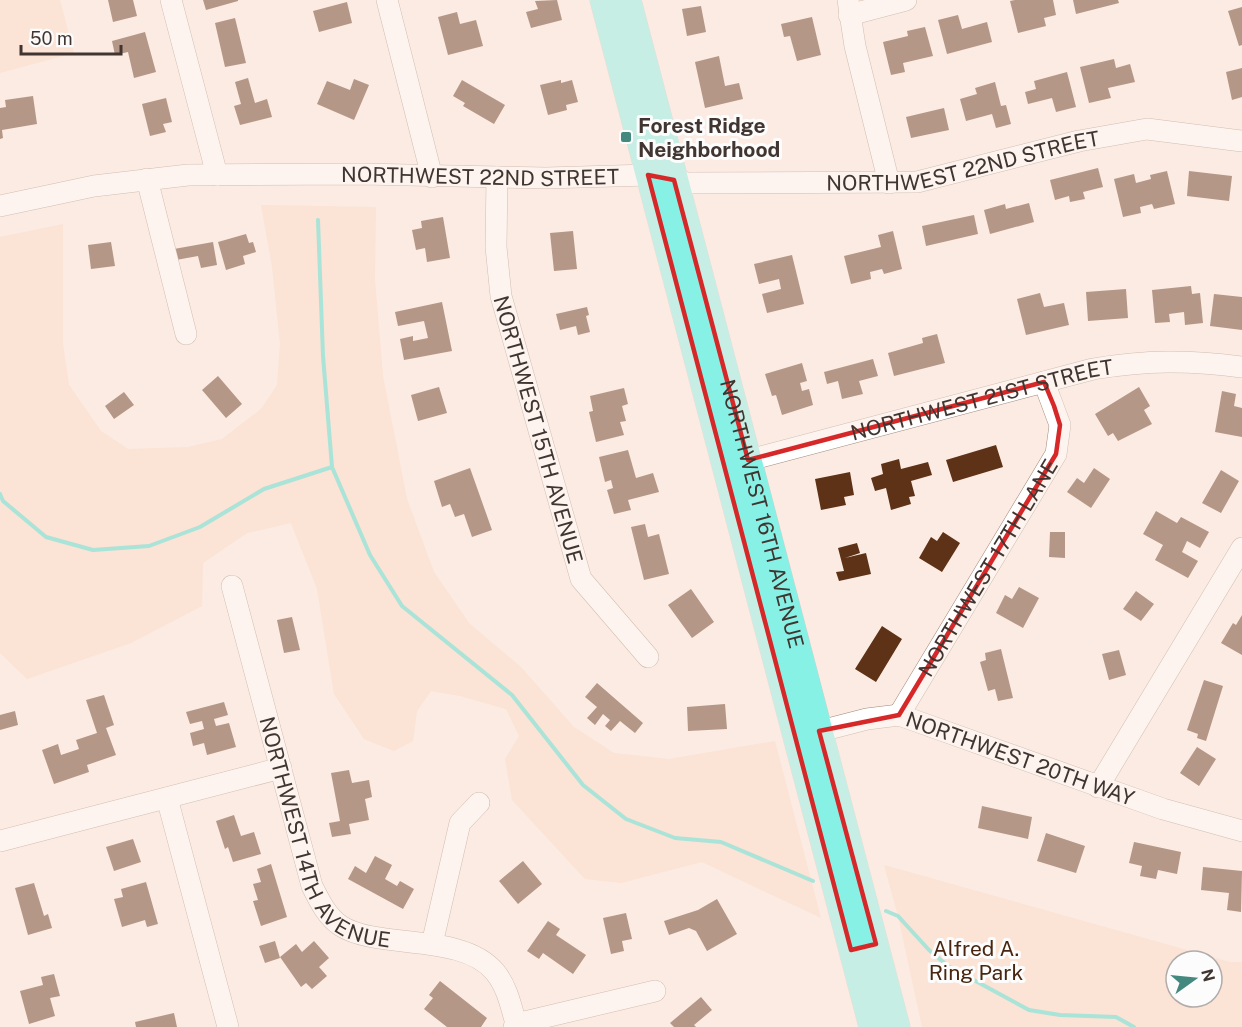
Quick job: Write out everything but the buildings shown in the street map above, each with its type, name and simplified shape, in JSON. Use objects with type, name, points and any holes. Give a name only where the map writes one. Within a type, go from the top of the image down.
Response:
[{"type":"main road","name":"NORTHWEST 16TH AVENUE","points":[[603,0],[648,175],[736,463]]},
{"type":"main road","name":"NORTHWEST 16TH AVENUE","points":[[628,0],[674,180],[736,463],[807,735],[851,950],[872,1027]]},
{"type":"main road","name":"NORTHWEST 16TH AVENUE","points":[[807,735],[876,944],[897,1027]]},
{"type":"main road","points":[[851,950],[876,944]]},
{"type":"street","points":[[171,0],[217,175]]},
{"type":"street","points":[[387,0],[432,177]]},
{"type":"street","points":[[889,183],[849,8],[906,0]]},
{"type":"street","name":"NORTHWEST 22ND STREET","points":[[0,206],[94,186],[147,179],[217,175],[352,174],[497,177],[648,175],[688,183],[917,182],[1079,141],[1147,129],[1242,141]]},
{"type":"street","name":"NORTHWEST 15TH AVENUE","points":[[497,177],[496,247],[501,296],[581,579],[648,657]]},
{"type":"street","points":[[147,179],[186,334]]},
{"type":"street","name":"NORTHWEST 21ST STREET","points":[[736,463],[1044,382],[1138,361],[1194,360],[1242,367]]},
{"type":"street","name":"NORTHWEST 17TH LANE","points":[[899,715],[1056,454],[1060,425],[1044,382]]},
{"type":"street","points":[[1098,787],[1242,548]]},
{"type":"street","name":"NORTHWEST 14TH AVENUE","points":[[232,586],[312,886],[323,908],[341,926],[360,934],[432,944],[469,954],[494,970],[508,993],[515,1026]]},
{"type":"street","name":"NORTHWEST 20TH WAY","points":[[807,735],[867,719],[899,715],[1098,787],[1242,831]]},
{"type":"street","points":[[0,841],[281,768]]},
{"type":"street","points":[[167,798],[228,1027]]},
{"type":"street","points":[[432,944],[460,823],[479,803]]},
{"type":"street","points":[[515,1026],[655,991]]},
{"type":"highlighted area","points":[[648,175],[674,180],[748,460],[1044,382],[1060,425],[1056,454],[899,715],[819,731],[876,944],[851,950]]},
{"type":"green space","points":[[0,0],[60,0],[74,53],[0,73]]},
{"type":"green space","points":[[261,205],[376,207],[375,280],[383,376],[407,499],[434,572],[469,623],[521,667],[574,727],[614,753],[669,759],[775,741],[821,918],[702,862],[621,883],[585,879],[512,800],[505,759],[519,736],[506,709],[460,696],[431,691],[417,711],[413,741],[394,751],[364,739],[334,694],[317,589],[291,523],[247,533],[203,563],[202,606],[131,643],[27,679],[0,653],[0,237],[63,224],[63,344],[69,385],[101,431],[128,449],[188,447],[222,439],[261,409],[277,385],[280,344],[272,267]]},
{"type":"green space","name":"Alfred A. Ring Park","points":[[884,865],[1184,949],[1164,949],[1164,1009],[1224,1009],[1224,960],[1242,962],[1242,1027],[922,1027],[898,916]]},
{"type":"waterway","points":[[318,220],[323,356],[332,467]]},
{"type":"waterway","points":[[0,494],[3,501],[46,537],[93,550],[149,546],[200,527],[264,489],[332,467],[370,555],[402,606],[512,695],[583,785],[626,819],[675,838],[721,842],[813,881]]},
{"type":"waterway","points":[[886,911],[898,916],[929,950],[948,966],[1029,1010],[1060,1015],[1116,1017],[1134,1027]]},
{"type":"place","name":"Forest Ridge Neighborhood","points":[[626,137]]}]
